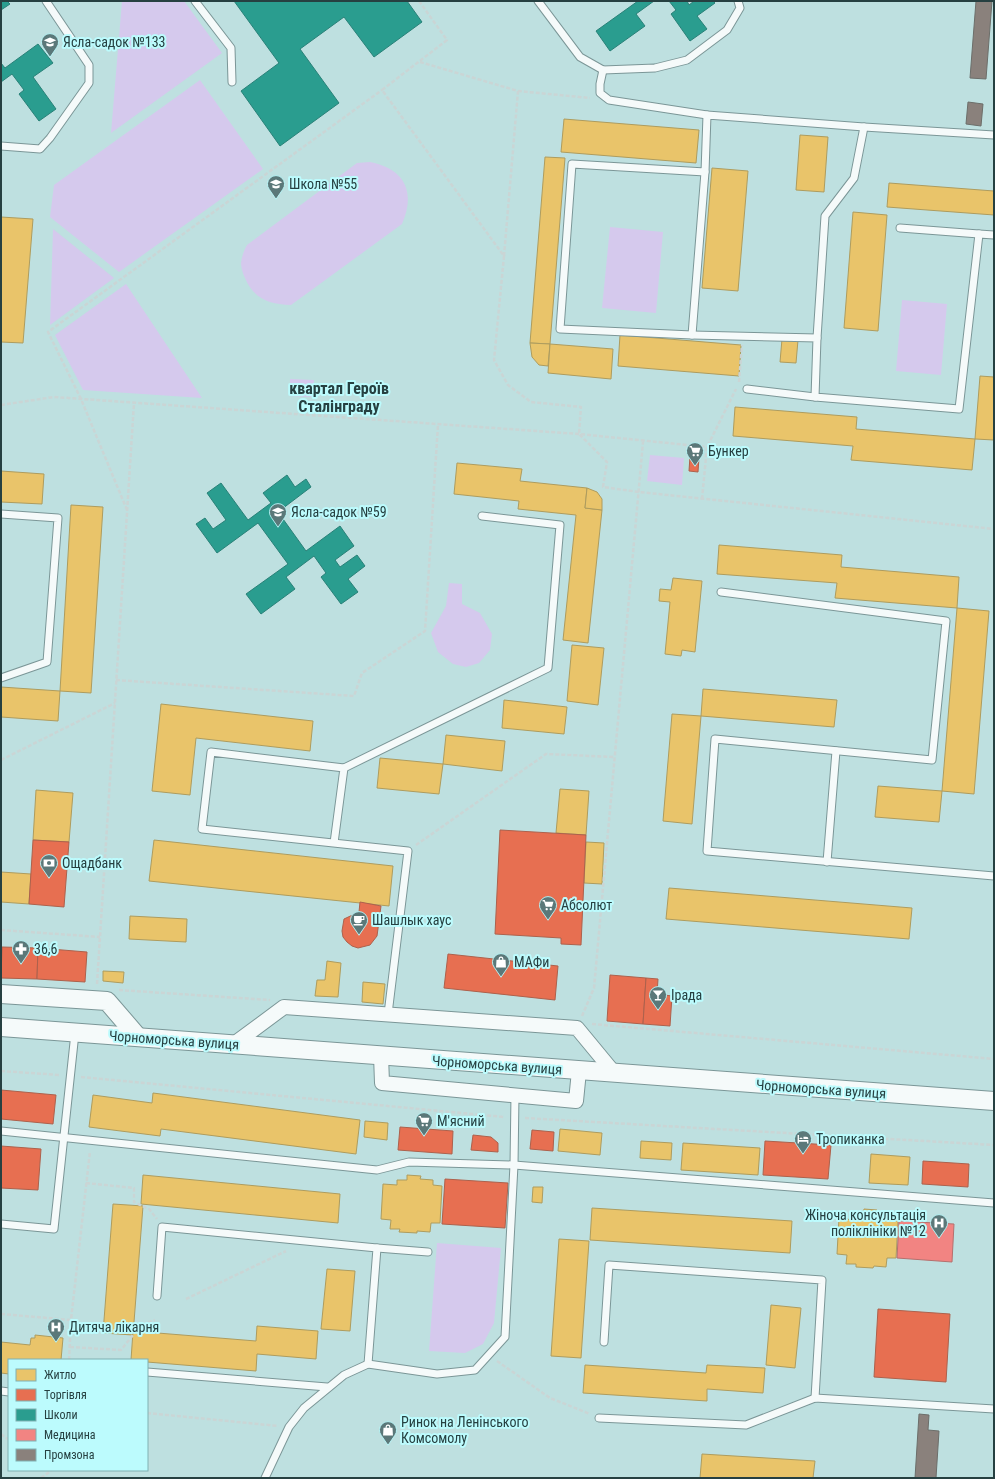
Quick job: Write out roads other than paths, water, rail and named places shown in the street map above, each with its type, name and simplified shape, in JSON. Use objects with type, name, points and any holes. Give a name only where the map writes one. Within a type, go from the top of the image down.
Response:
[{"type":"street","points":[[1,994],[107,1001],[138,1037]]},
{"type":"street","points":[[234,1044],[284,1007],[577,1028],[615,1074]]},
{"type":"street","name":"Чорноморська вулиця","points":[[1,1027],[615,1074],[994,1101]]},
{"type":"street","points":[[381,1056],[382,1083],[576,1101],[579,1071]]},
{"type":"lane","points":[[1,146],[40,149],[50,138],[89,83],[89,65],[46,1]]},
{"type":"lane","points":[[195,1],[232,48],[232,82]]},
{"type":"lane","points":[[538,1],[580,57],[603,70],[655,68],[687,60],[727,30],[740,8],[738,1]]},
{"type":"lane","points":[[603,70],[600,92],[609,100],[707,115],[994,135]]},
{"type":"lane","points":[[692,335],[705,172],[707,115]]},
{"type":"lane","points":[[815,397],[817,338],[825,216],[854,178],[864,127]]},
{"type":"lane","points":[[705,172],[572,164],[560,329],[692,335],[817,338]]},
{"type":"lane","points":[[900,228],[994,235]]},
{"type":"lane","points":[[747,389],[815,397],[959,409],[979,234]]},
{"type":"lane","points":[[1,514],[58,518],[47,662],[1,678]]},
{"type":"lane","points":[[388,1014],[408,851],[202,829],[210,752],[344,768],[548,668],[560,525],[482,516]]},
{"type":"lane","points":[[721,592],[946,621],[932,760],[716,739],[707,851],[994,876]]},
{"type":"lane","points":[[827,862],[836,751]]},
{"type":"lane","points":[[334,843],[344,768]]},
{"type":"lane","points":[[1,1224],[54,1229],[75,1032]]},
{"type":"lane","points":[[265,1478],[289,1427],[304,1408],[344,1374],[368,1364],[437,1374],[475,1370],[505,1337],[514,1165],[515,1095]]},
{"type":"lane","points":[[1,1131],[377,1170],[409,1162],[514,1165],[994,1203]]},
{"type":"lane","points":[[157,1296],[162,1227],[428,1252]]},
{"type":"lane","points":[[368,1364],[377,1248]]},
{"type":"lane","points":[[604,1342],[609,1265],[822,1280],[815,1398]]},
{"type":"lane","points":[[148,1372],[327,1387]]},
{"type":"lane","points":[[599,1418],[746,1425],[815,1398],[994,1409]]},
{"type":"place","name":"Ясла-садок №133","points":[[50,57]]},
{"type":"place","name":"Школа №55","points":[[276,199]]},
{"type":"place","name":"Бункер","points":[[695,466]]},
{"type":"place","name":"Ясла-садок №59","points":[[278,527]]},
{"type":"place","name":"Ощадбанк","points":[[49,878]]},
{"type":"place","name":"Абсолют","points":[[548,920]]},
{"type":"place","name":"Шашлык хаус","points":[[359,935]]},
{"type":"place","name":"36,6","points":[[21,964]]},
{"type":"place","name":"МАФи","points":[[501,977]]},
{"type":"place","name":"Ірада","points":[[658,1010]]},
{"type":"place","name":"М'ясний","points":[[424,1136]]},
{"type":"place","name":"Тропиканка","points":[[803,1154]]},
{"type":"place","name":"Жіноча консультація поліклініки №12","points":[[939,1238]]},
{"type":"place","name":"Дитяча лікарня","points":[[56,1342]]},
{"type":"place","name":"Ринок на Ленінського Комсомолу","points":[[388,1445]]},
{"type":"district","name":"квартал Героїв Сталінграду","points":[[339,397]]}]
